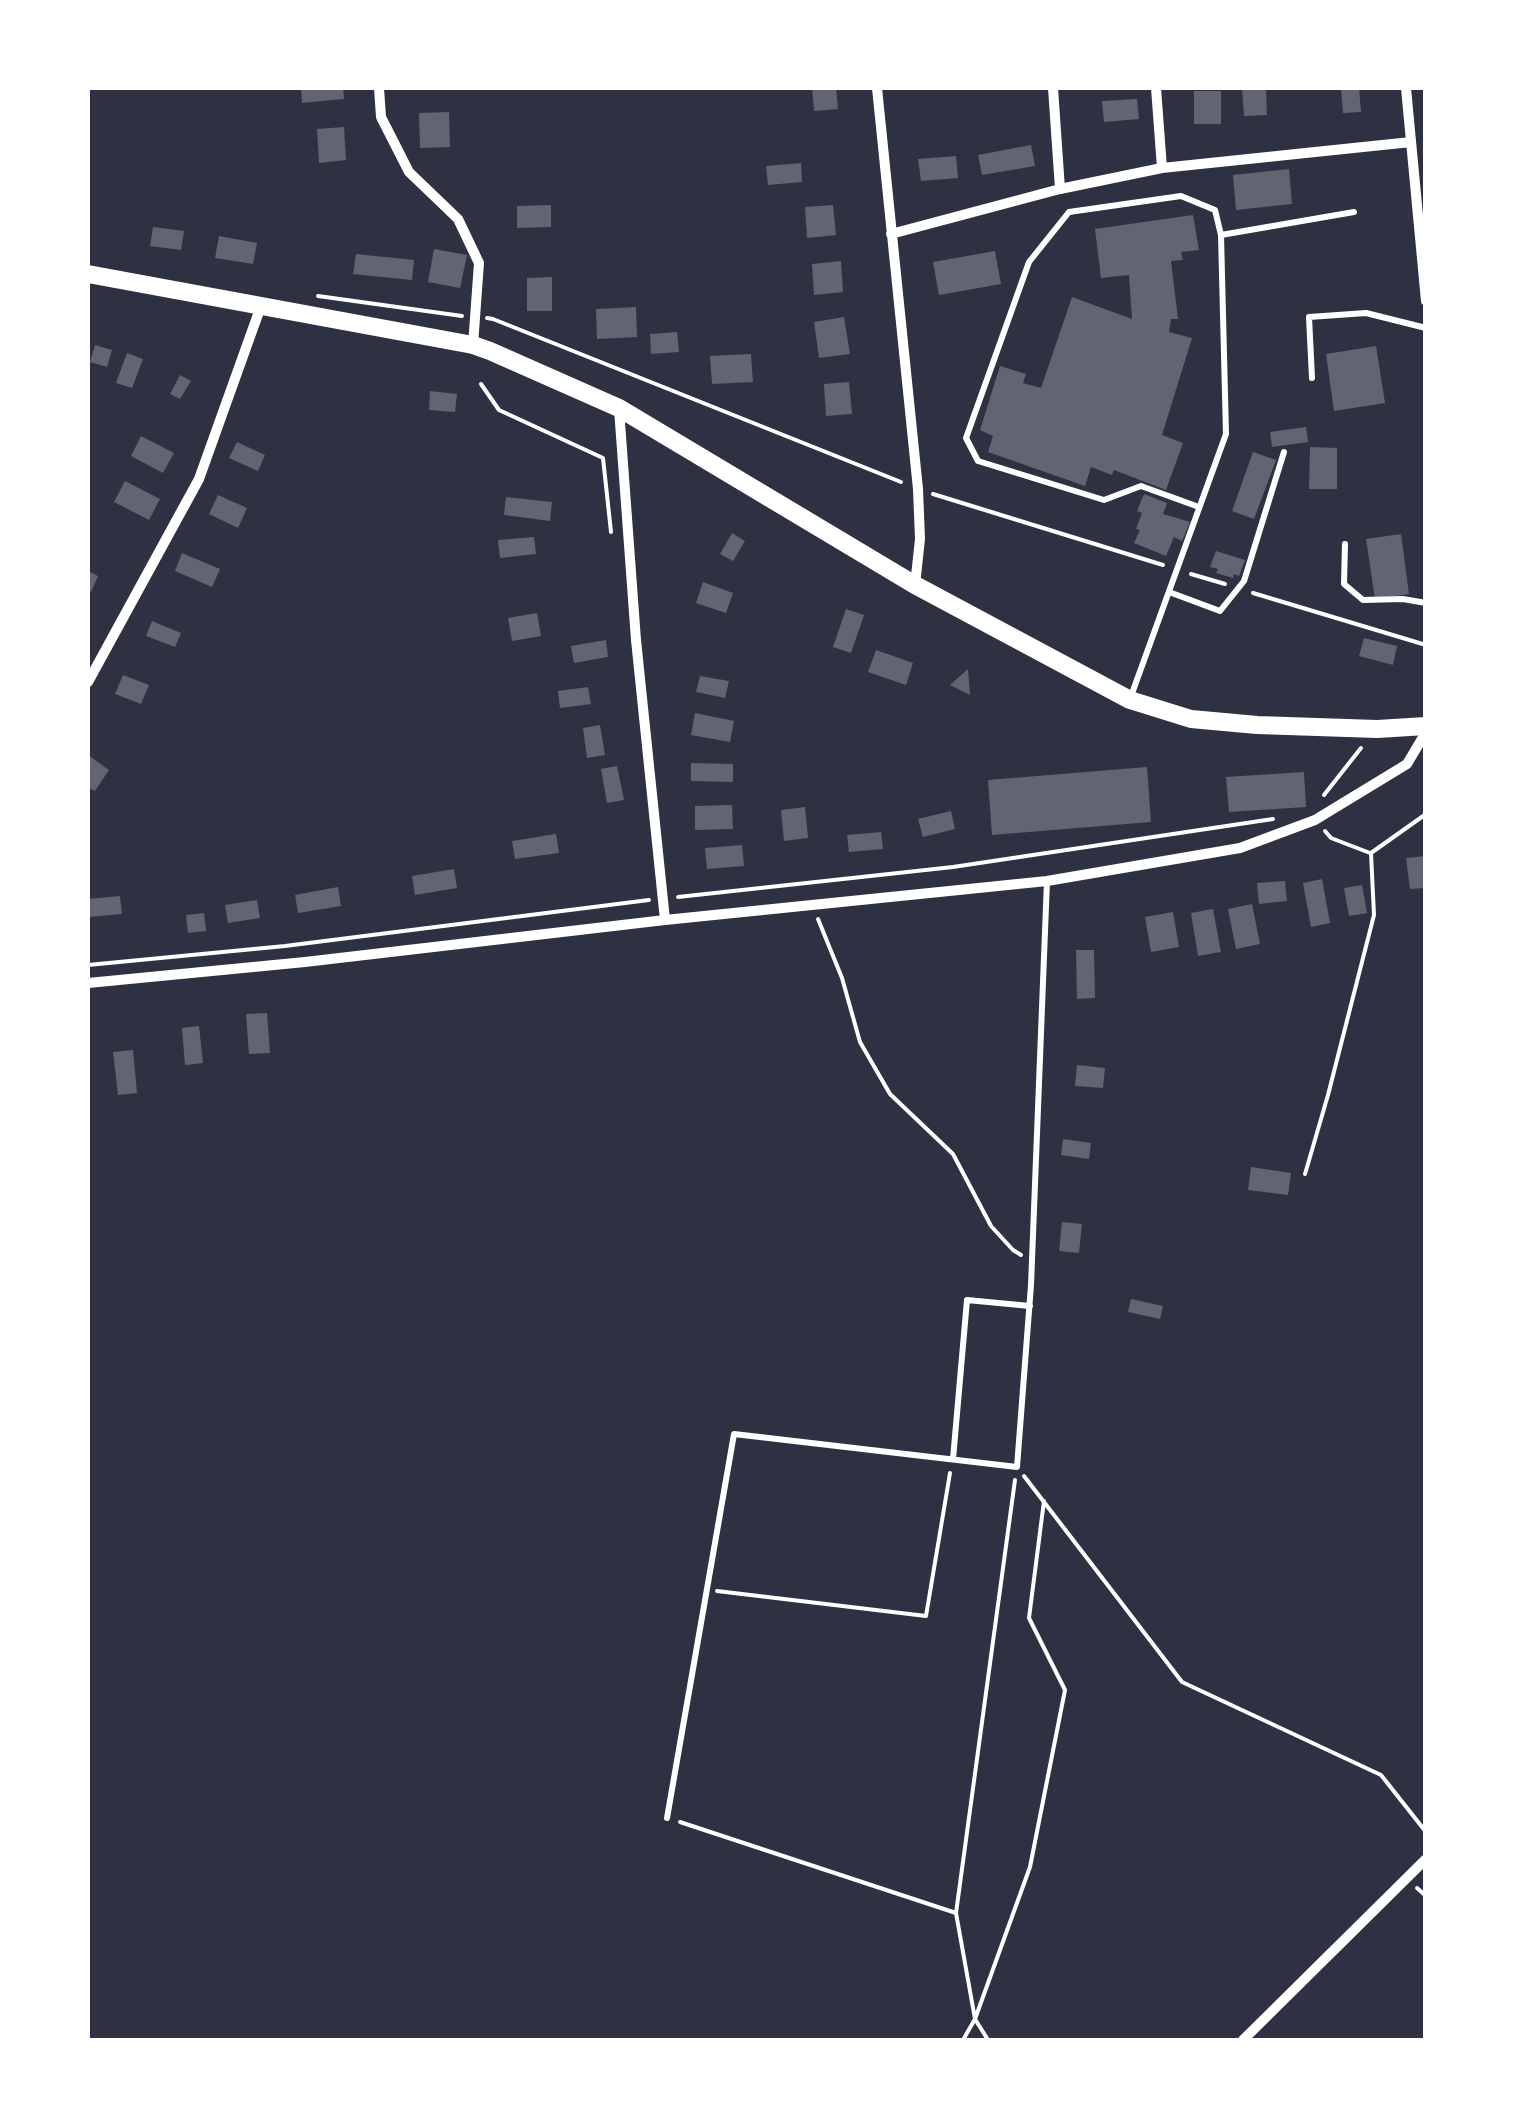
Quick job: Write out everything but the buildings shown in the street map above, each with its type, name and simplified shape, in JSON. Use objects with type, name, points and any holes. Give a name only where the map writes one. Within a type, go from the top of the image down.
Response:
[{"type":"main road","points":[[88,274],[474,345],[619,408],[915,585],[1130,700],[1191,719],[1257,725],[1426,729]]},
{"type":"street","points":[[379,88],[381,117],[409,172],[458,219],[479,263],[474,345]]},
{"type":"street","points":[[876,88],[918,489],[920,539],[915,585]]},
{"type":"street","points":[[1053,88],[1060,189]]},
{"type":"street","points":[[1156,88],[1162,168]]},
{"type":"street","points":[[1406,88],[1426,301]]},
{"type":"street","points":[[892,234],[1060,189],[1162,168],[1411,142]]},
{"type":"street","points":[[88,682],[199,478],[261,306]]},
{"type":"street","points":[[619,408],[636,640],[666,920]]},
{"type":"street","points":[[88,983],[1047,881],[1240,848],[1315,820],[1407,764],[1426,729]]},
{"type":"street","points":[[1243,2040],[1426,1859]]},
{"type":"lane","points":[[1130,700],[1168,592],[1200,508],[1226,434],[1221,235],[1215,210],[1181,196],[1069,212],[1029,262],[966,438],[978,461],[1104,500],[1141,486],[1200,508]]},
{"type":"lane","points":[[1221,235],[1354,212]]},
{"type":"lane","points":[[1312,378],[1309,316],[1366,313],[1426,328]]},
{"type":"lane","points":[[1168,592],[1220,611],[1244,581],[1284,452]]},
{"type":"lane","points":[[1345,544],[1344,584],[1363,600],[1426,603]]},
{"type":"lane","points":[[667,1818],[734,1434],[1017,1467],[1030,1306],[1047,881]]},
{"type":"lane","points":[[953,1459],[968,1300],[1030,1306]]},
{"type":"path","points":[[318,296],[493,319],[918,489],[1426,645]]},
{"type":"path","points":[[481,384],[499,410],[604,458],[612,535]]},
{"type":"path","points":[[1321,799],[1377,729]]},
{"type":"path","points":[[1371,853],[1426,814]]},
{"type":"path","points":[[88,964],[285,946],[663,898],[952,867],[1272,819]]},
{"type":"path","points":[[1315,820],[1331,838],[1371,853]]},
{"type":"path","points":[[1305,1174],[1374,915],[1371,853]]},
{"type":"path","points":[[800,884],[842,978],[860,1042],[890,1094],[952,1154],[991,1226],[1012,1250],[1032,1262]]},
{"type":"path","points":[[707,1590],[926,1616],[953,1459]]},
{"type":"path","points":[[1017,1467],[1182,1682],[1381,1775],[1426,1832]]},
{"type":"path","points":[[988,2040],[975,2019],[956,1913],[1017,1467]]},
{"type":"path","points":[[963,2040],[975,2019],[1030,1867],[1066,1690],[1030,1618],[1044,1500]]},
{"type":"path","points":[[667,1818],[956,1913]]}]
